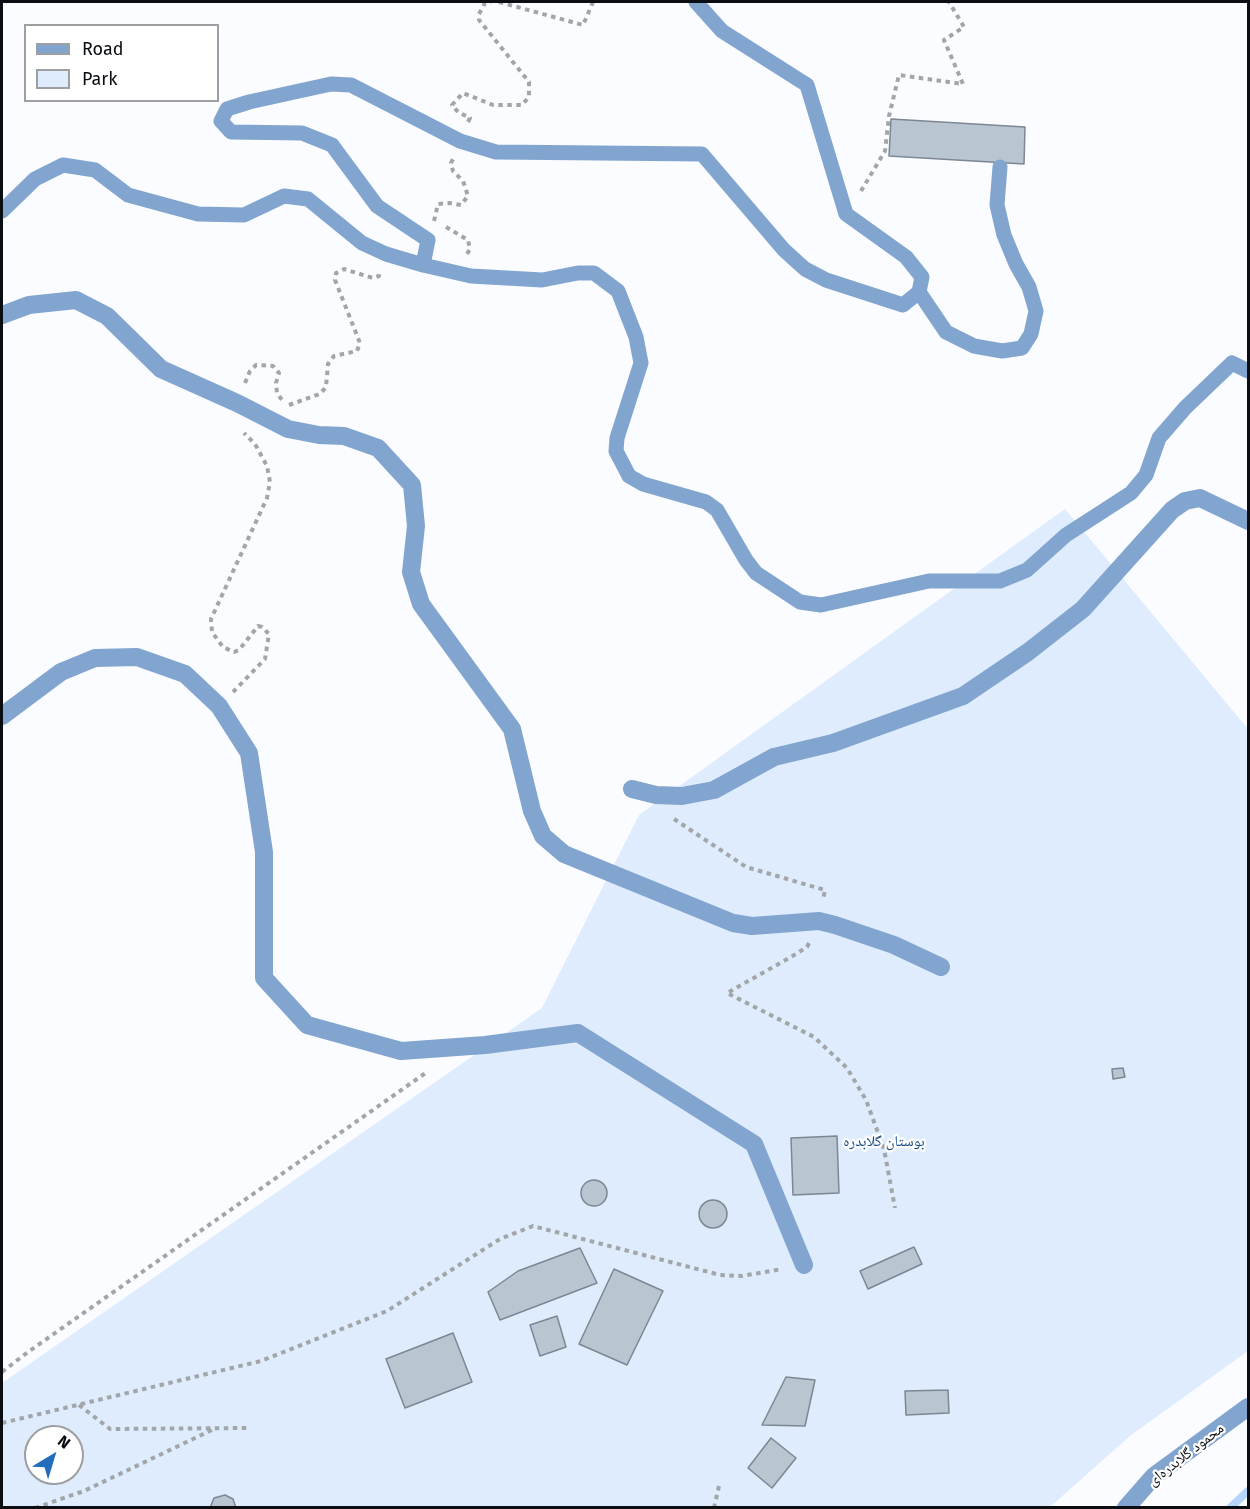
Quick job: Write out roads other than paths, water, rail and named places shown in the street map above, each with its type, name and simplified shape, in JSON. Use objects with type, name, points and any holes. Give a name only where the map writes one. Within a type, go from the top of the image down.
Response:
[{"type":"street","points":[[2,315],[29,305],[75,300],[107,316],[161,369],[288,429],[319,435],[344,436],[378,448],[412,484],[416,526],[411,572],[421,604],[512,729],[532,811],[543,836],[564,854],[733,923],[752,926],[819,921],[863,933],[941,968]]},
{"type":"street","points":[[632,789],[656,795],[682,796],[714,790],[774,757],[833,744],[963,696],[1028,652],[1083,609],[1172,510],[1185,501],[1200,498],[1248,521]]},
{"type":"street","points":[[2,716],[61,672],[95,658],[137,657],[185,674],[219,706],[249,753],[264,852],[264,978],[307,1025],[401,1051],[578,1033],[754,1144],[804,1266]]},
{"type":"street","name":"محمود گلابدره‌ای","points":[[1126,1508],[1154,1476],[1248,1407]]},
{"type":"lane","points":[[696,2],[723,31],[807,85],[846,214],[906,257],[922,277],[920,292],[946,332],[974,346],[1002,351],[1022,348],[1031,334],[1036,311],[1029,286],[1016,264],[1004,235],[997,205],[1000,167]]},
{"type":"lane","points":[[423,265],[428,240],[376,206],[332,146],[303,133],[231,132],[221,121],[227,109],[331,84],[351,85],[460,141],[496,152],[702,154],[784,250],[806,269],[826,280],[903,305],[920,292]]},
{"type":"lane","points":[[2,211],[35,179],[63,165],[95,170],[128,195],[198,213],[244,215],[284,196],[308,199],[362,243],[386,254],[457,274],[542,280],[578,273],[594,273],[618,291],[636,337],[641,363],[616,451],[630,476],[643,484],[706,502],[717,510],[756,573],[800,602],[821,605],[930,581],[1000,581],[1027,570],[1066,535],[1131,493],[1146,475],[1160,438],[1185,408],[1232,363],[1248,371]]},
{"type":"waterway","points":[[1230,1508],[1248,1491]]},
{"type":"park label","name":"بوستان گلابدره","points":[[884,1142]]}]
